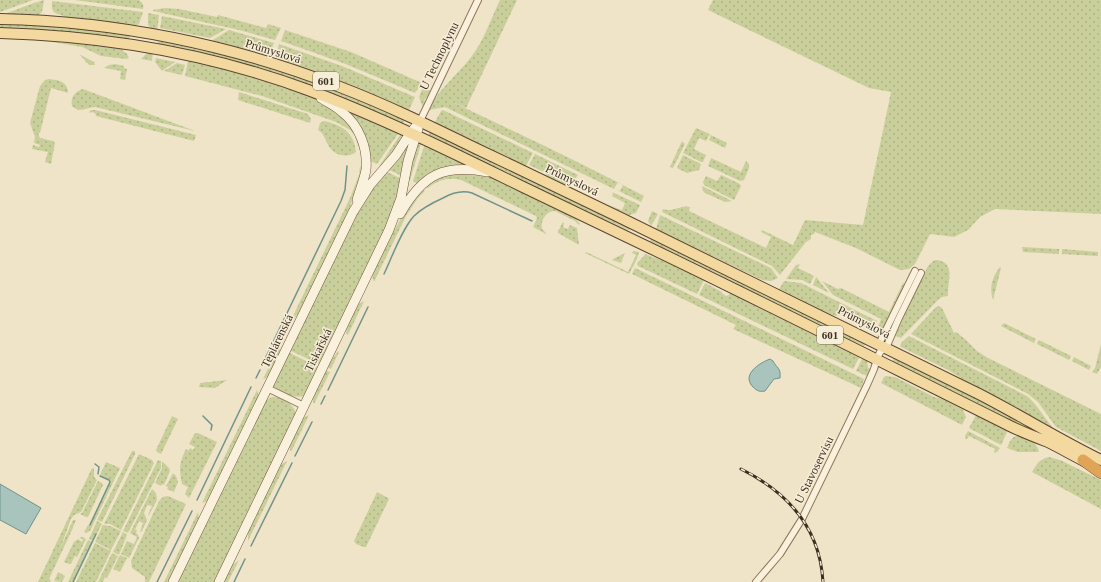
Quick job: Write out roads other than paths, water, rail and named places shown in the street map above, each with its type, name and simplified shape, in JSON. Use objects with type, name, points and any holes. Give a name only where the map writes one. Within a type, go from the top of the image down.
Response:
[{"type":"highway","points":[[1083,460],[1101,473]]},
{"type":"main road","name":"Průmyslová","points":[[0,19],[89,25],[158,35],[221,49],[276,64],[384,104],[881,351],[1010,426],[1046,442],[1101,470]]},
{"type":"main road","name":"Průmyslová","points":[[0,33],[86,39],[155,49],[237,68],[307,89],[367,112],[496,174],[986,398],[1050,434],[1101,460]]},
{"type":"street","name":"U Technoplynu","points":[[420,121],[478,0]]},
{"type":"street","points":[[307,89],[342,112],[354,124],[362,139],[366,155],[366,169],[353,212]]},
{"type":"street","name":"Teplárenská","points":[[173,582],[353,212],[370,185],[414,134],[420,121]]},
{"type":"street","name":"Tiskařská","points":[[219,582],[379,252],[400,203],[414,134]]},
{"type":"street","points":[[379,252],[412,194],[419,186],[429,179],[444,172],[469,169],[496,174]]},
{"type":"street","name":"U Stavoservisu","points":[[756,582],[780,554],[802,519],[870,380],[881,351],[898,320],[918,272]]},
{"type":"street","points":[[267,388],[304,406]]},
{"type":"water","points":[[770,359],[779,370],[780,378],[774,379],[765,391],[759,391],[750,383],[750,374],[761,363]]},
{"type":"water","points":[[0,484],[41,508],[26,534],[0,520]]},
{"type":"waterway","points":[[262,365],[341,201],[345,190],[347,166]]},
{"type":"waterway","points":[[384,274],[401,236],[414,216],[427,206],[457,192],[472,193],[532,221]]},
{"type":"waterway","points":[[328,390],[368,307]]},
{"type":"waterway","points":[[256,378],[260,370]]},
{"type":"waterway","points":[[197,500],[251,387]]},
{"type":"waterway","points":[[321,404],[325,396]]},
{"type":"waterway","points":[[203,416],[212,425],[211,430]]},
{"type":"waterway","points":[[295,456],[312,422]]},
{"type":"waterway","points":[[251,546],[292,463]]},
{"type":"waterway","points":[[95,464],[99,467],[98,474]]},
{"type":"waterway","points":[[90,525],[110,482],[109,480],[100,476]]},
{"type":"waterway","points":[[157,582],[192,511]]},
{"type":"waterway","points":[[73,582],[96,534]]},
{"type":"waterway","points":[[234,582],[245,559]]},
{"type":"railway","points":[[741,469],[758,478],[773,489],[786,500],[798,514],[808,528],[815,544],[821,562],[823,582]]}]
